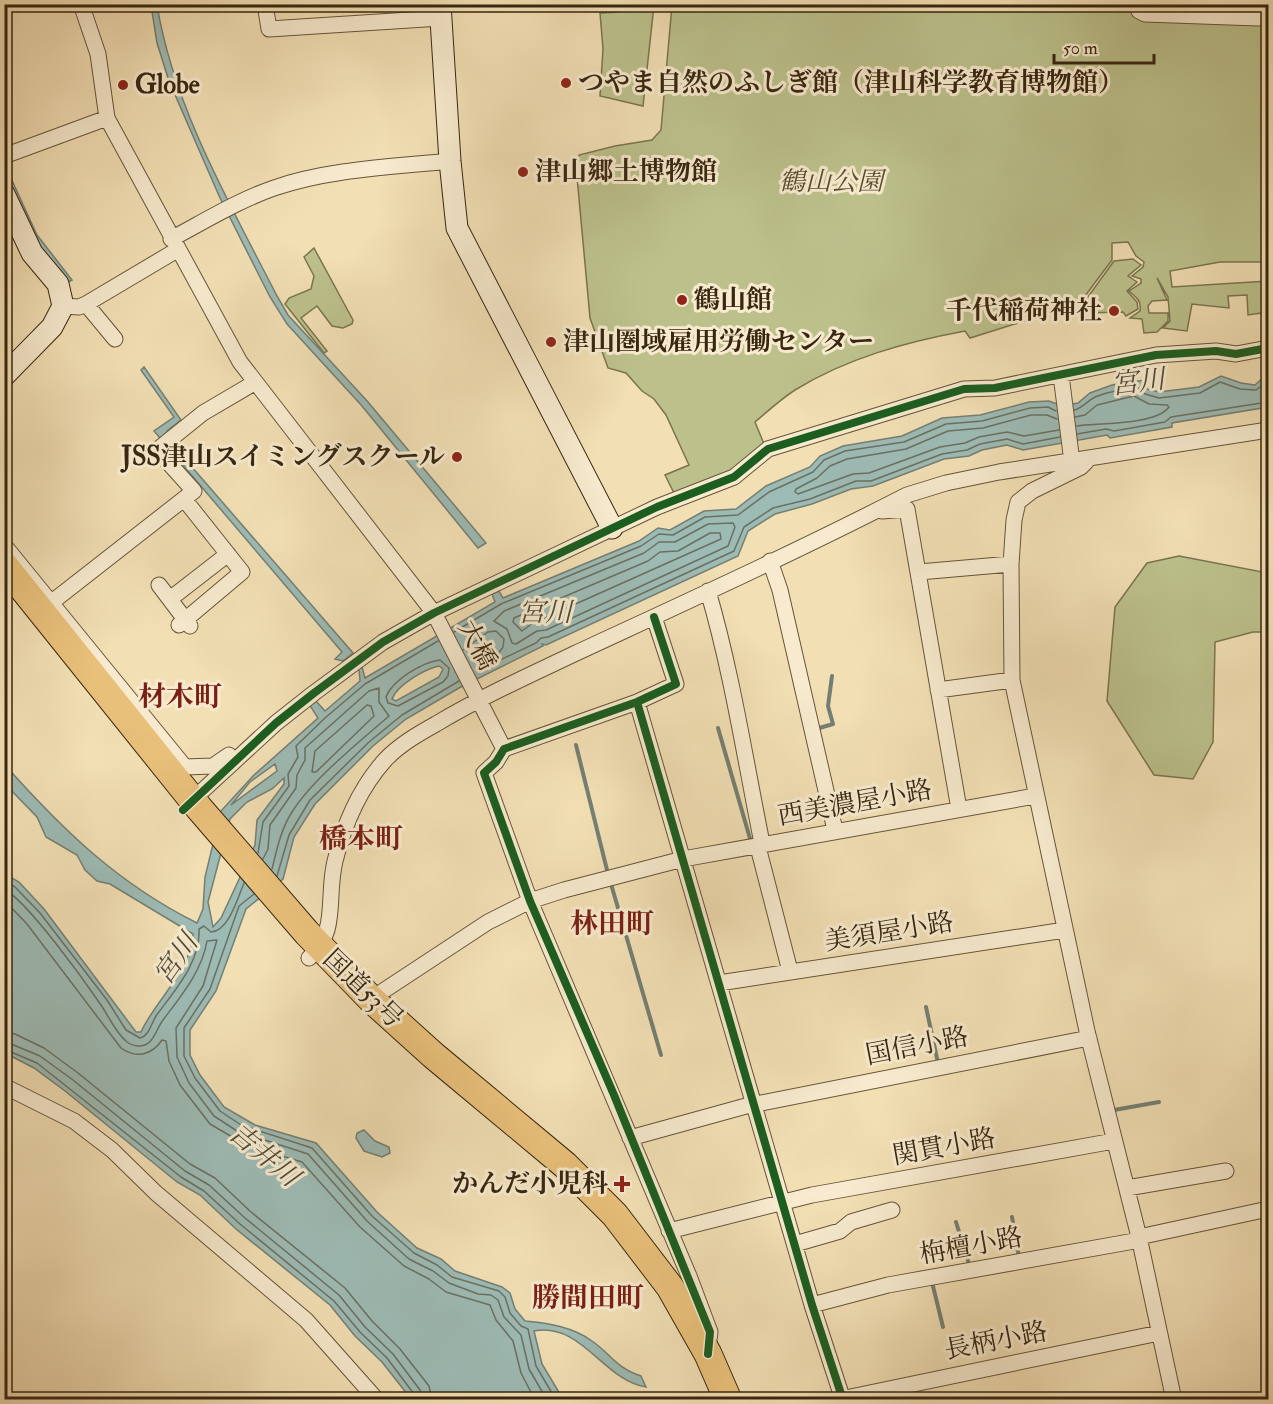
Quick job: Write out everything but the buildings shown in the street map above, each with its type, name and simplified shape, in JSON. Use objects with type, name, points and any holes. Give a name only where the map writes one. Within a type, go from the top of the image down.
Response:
[{"type":"highway","name":"国道53号","points":[[4,565],[191,808]]},
{"type":"highway","name":"国道53号","points":[[4,589],[308,946],[422,1066],[540,1163],[604,1224],[648,1282],[677,1328],[711,1400]]},
{"type":"highway","name":"国道53号","points":[[308,946],[592,1190],[638,1242],[665,1279],[708,1354],[728,1400]]},
{"type":"street","name":"大橋","points":[[81,4],[98,54],[107,118],[174,245],[254,383],[434,613],[504,749]]},
{"type":"street","points":[[265,4],[269,29],[441,11],[454,217],[462,241],[549,401],[612,528]]},
{"type":"street","points":[[1139,4],[1139,11],[1145,14],[1258,18],[1269,12]]},
{"type":"street","points":[[4,156],[107,118]]},
{"type":"street","points":[[63,306],[79,307],[86,304],[244,200],[289,183],[320,176],[450,161]]},
{"type":"street","points":[[4,194],[32,253],[58,284],[63,306],[52,327],[4,376]]},
{"type":"street","points":[[86,304],[115,339]]},
{"type":"street","points":[[4,545],[185,767],[213,766],[276,723],[383,642],[434,613],[612,528],[657,507],[734,477],[768,449],[964,389],[995,388],[1061,377],[1156,355],[1216,351],[1236,354],[1269,348]]},
{"type":"street","points":[[1061,377],[1077,460],[1081,467],[1032,491],[1018,502],[1014,520],[1011,564],[1012,680],[1035,796],[1089,1038],[1139,1238],[1174,1400]]},
{"type":"street","points":[[52,602],[194,491],[157,450],[203,413],[254,383]]},
{"type":"street","points":[[308,946],[329,930],[330,885],[340,842],[349,816],[370,780],[385,760],[406,741],[478,699],[907,495],[946,483],[999,472],[1173,443],[1269,430]]},
{"type":"street","points":[[159,585],[185,623],[242,573],[184,499]]},
{"type":"street","points":[[877,511],[907,509],[959,809]]},
{"type":"street","points":[[170,599],[228,555]]},
{"type":"street","points":[[770,561],[780,590],[835,830]]},
{"type":"street","points":[[919,572],[1011,564]]},
{"type":"street","points":[[708,591],[723,647],[762,843],[759,851],[790,971]]},
{"type":"street","points":[[654,617],[676,684],[645,696],[637,702],[504,749],[496,762],[484,772],[530,901],[710,1332],[708,1354]]},
{"type":"street","points":[[938,690],[1012,680]]},
{"type":"street","points":[[637,702],[840,1399]]},
{"type":"street","points":[[191,808],[276,723]]},
{"type":"street","name":"西美濃屋小路","points":[[371,999],[488,921],[530,901],[683,859],[762,843],[1035,796]]},
{"type":"street","name":"美須屋小路","points":[[719,983],[1065,930]]},
{"type":"street","name":"国信小路","points":[[630,1138],[755,1105],[1089,1038]]},
{"type":"street","points":[[4,1086],[74,1121],[112,1150],[156,1193],[306,1320],[377,1400]]},
{"type":"street","name":"関貫小路","points":[[669,1231],[783,1201],[1114,1141]]},
{"type":"street","points":[[1127,1188],[1226,1171]]},
{"type":"street","name":"栴檀小路","points":[[813,1305],[888,1285],[1139,1238],[1269,1209]]},
{"type":"street","points":[[795,1244],[840,1231],[851,1222],[892,1210]]},
{"type":"street","name":"長柄小路","points":[[840,1399],[1159,1333]]},
{"type":"green space","points":[[619,5],[654,5],[643,106],[600,96],[603,49],[600,13],[618,12]]},
{"type":"green space","name":"鶴山公園","points":[[672,5],[1268,5],[1268,264],[1264,262],[1220,262],[1170,271],[1172,287],[1268,281],[1268,312],[1248,315],[1247,295],[1228,296],[1229,308],[1192,304],[1187,331],[1163,328],[1170,321],[1168,297],[1157,278],[1167,300],[1152,301],[1148,306],[1149,313],[1168,313],[1168,321],[1157,332],[1144,333],[1142,319],[1130,318],[1140,311],[1140,304],[1129,291],[1141,283],[1141,279],[1132,276],[1143,267],[1144,262],[1136,256],[1128,242],[1112,243],[1112,260],[1079,304],[970,338],[965,331],[921,340],[856,360],[835,369],[795,390],[755,422],[764,444],[731,472],[675,495],[665,475],[689,465],[666,415],[654,399],[642,391],[626,373],[608,368],[590,318],[576,166],[579,155],[652,140],[661,130]]},
{"type":"green space","points":[[314,248],[353,320],[352,324],[343,328],[332,326],[317,306],[301,318],[327,351],[324,353],[285,304],[289,298],[311,289],[314,276],[304,257]]},
{"type":"green space","points":[[1133,259],[1141,265],[1128,276],[1137,282],[1127,291],[1137,302],[1138,309],[1126,316],[1123,312],[1087,313],[1086,305],[1082,305],[1114,261]]},
{"type":"green space","points":[[1179,556],[1268,573],[1268,632],[1253,632],[1215,642],[1213,742],[1193,779],[1154,775],[1107,701],[1115,607],[1147,563]]},
{"type":"water","points":[[151,5],[157,5],[176,81],[206,155],[288,315],[368,402],[486,543],[478,548],[362,406],[287,324],[270,297],[220,198],[169,81],[157,43]]},
{"type":"water","points":[[4,163],[37,235],[72,280],[67,283],[37,242],[18,210],[6,178]]},
{"type":"water","points":[[144,367],[181,420],[167,431],[172,444],[353,653],[343,661],[335,659],[342,652],[154,431],[174,417],[141,370]]},
{"type":"water","points":[[1268,373],[1268,407],[1172,423],[1172,427],[1110,438],[1107,435],[1023,450],[1007,445],[982,450],[969,456],[944,459],[873,486],[851,489],[812,504],[775,514],[748,531],[738,556],[546,645],[542,644],[543,646],[459,688],[406,719],[373,746],[315,804],[294,837],[283,879],[246,909],[216,991],[190,1030],[190,1055],[200,1075],[224,1107],[255,1125],[316,1143],[377,1212],[417,1248],[441,1259],[455,1271],[502,1287],[510,1293],[515,1309],[525,1321],[560,1326],[585,1336],[619,1365],[641,1376],[646,1387],[631,1383],[566,1335],[551,1331],[534,1331],[542,1364],[563,1399],[411,1399],[382,1362],[355,1336],[330,1305],[236,1229],[200,1195],[177,1182],[34,1068],[5,1053],[5,874],[19,882],[44,909],[136,1032],[141,1032],[186,961],[193,934],[110,884],[97,881],[85,870],[77,855],[46,837],[37,817],[5,784],[4,764],[70,833],[116,873],[141,891],[197,923],[203,909],[205,877],[221,811],[253,776],[318,718],[309,704],[315,700],[325,711],[360,681],[359,668],[362,667],[365,678],[495,602],[492,594],[499,591],[503,598],[639,541],[658,528],[670,530],[704,511],[736,509],[766,486],[810,467],[820,456],[843,446],[902,436],[942,418],[980,415],[1029,402],[1049,401],[1062,406],[1078,403],[1090,393],[1112,385],[1145,380],[1147,389],[1159,392],[1199,387],[1221,376],[1255,385]],"holes":[[[439,666],[443,669],[439,677],[396,701],[392,699],[399,688],[412,678]],[[275,764],[277,771],[231,805],[250,782]],[[284,778],[284,784],[257,820],[255,845],[221,918],[213,927],[208,902],[230,819],[247,802],[272,789]]]},
{"type":"water","points":[[364,1130],[375,1141],[389,1147],[390,1153],[382,1157],[364,1151],[356,1138],[357,1133]]},
{"type":"waterway","points":[[816,729],[833,724],[828,706],[832,676]]},
{"type":"waterway","points":[[718,728],[751,842]]},
{"type":"waterway","points":[[576,745],[608,874]]},
{"type":"waterway","points":[[611,884],[661,1055]]},
{"type":"waterway","points":[[926,1007],[938,1063]]},
{"type":"waterway","points":[[1114,1110],[1159,1102]]},
{"type":"waterway","points":[[1012,1217],[1019,1257]]},
{"type":"waterway","points":[[956,1222],[969,1264]]},
{"type":"waterway","points":[[932,1282],[943,1327]]},
{"type":"cycle path","points":[[183,810],[276,723],[383,642],[434,613],[657,507],[734,477],[768,449],[964,389],[995,388],[1156,355],[1216,351],[1236,354],[1268,348]]},
{"type":"cycle path","points":[[654,617],[676,684],[637,702],[504,749],[496,762],[484,773],[530,901],[614,1095],[710,1332],[708,1354]]},
{"type":"cycle path","points":[[637,702],[812,1305],[843,1400]]},
{"type":"place","name":"つやま自然のふしぎ館（津山科学教育博物館）","points":[[566,83]]},
{"type":"place","name":"Globe","points":[[123,85]]},
{"type":"place","name":"津山郷土博物館","points":[[523,172]]},
{"type":"place","name":"鶴山館","points":[[682,300]]},
{"type":"place","name":"千代稲荷神社","points":[[1114,311]]},
{"type":"place","name":"津山圏域雇用労働センター","points":[[551,342]]},
{"type":"place","name":"JSS津山スイミングスクール","points":[[457,457]]},
{"type":"place","name":"かんだ小児科","points":[[622,1184]]},
{"type":"district","name":"材木町","points":[[180,697]]},
{"type":"district","name":"橋本町","points":[[361,839]]},
{"type":"district","name":"林田町","points":[[612,924]]},
{"type":"district","name":"勝間田町","points":[[588,1298]]},
{"type":"water label","name":"宮川","points":[[1138,382]]},
{"type":"water label","name":"宮川","points":[[545,612]]},
{"type":"water label","name":"宮川","points":[[176,959]]},
{"type":"water label","name":"吉井川","points":[[264,1155]]}]
